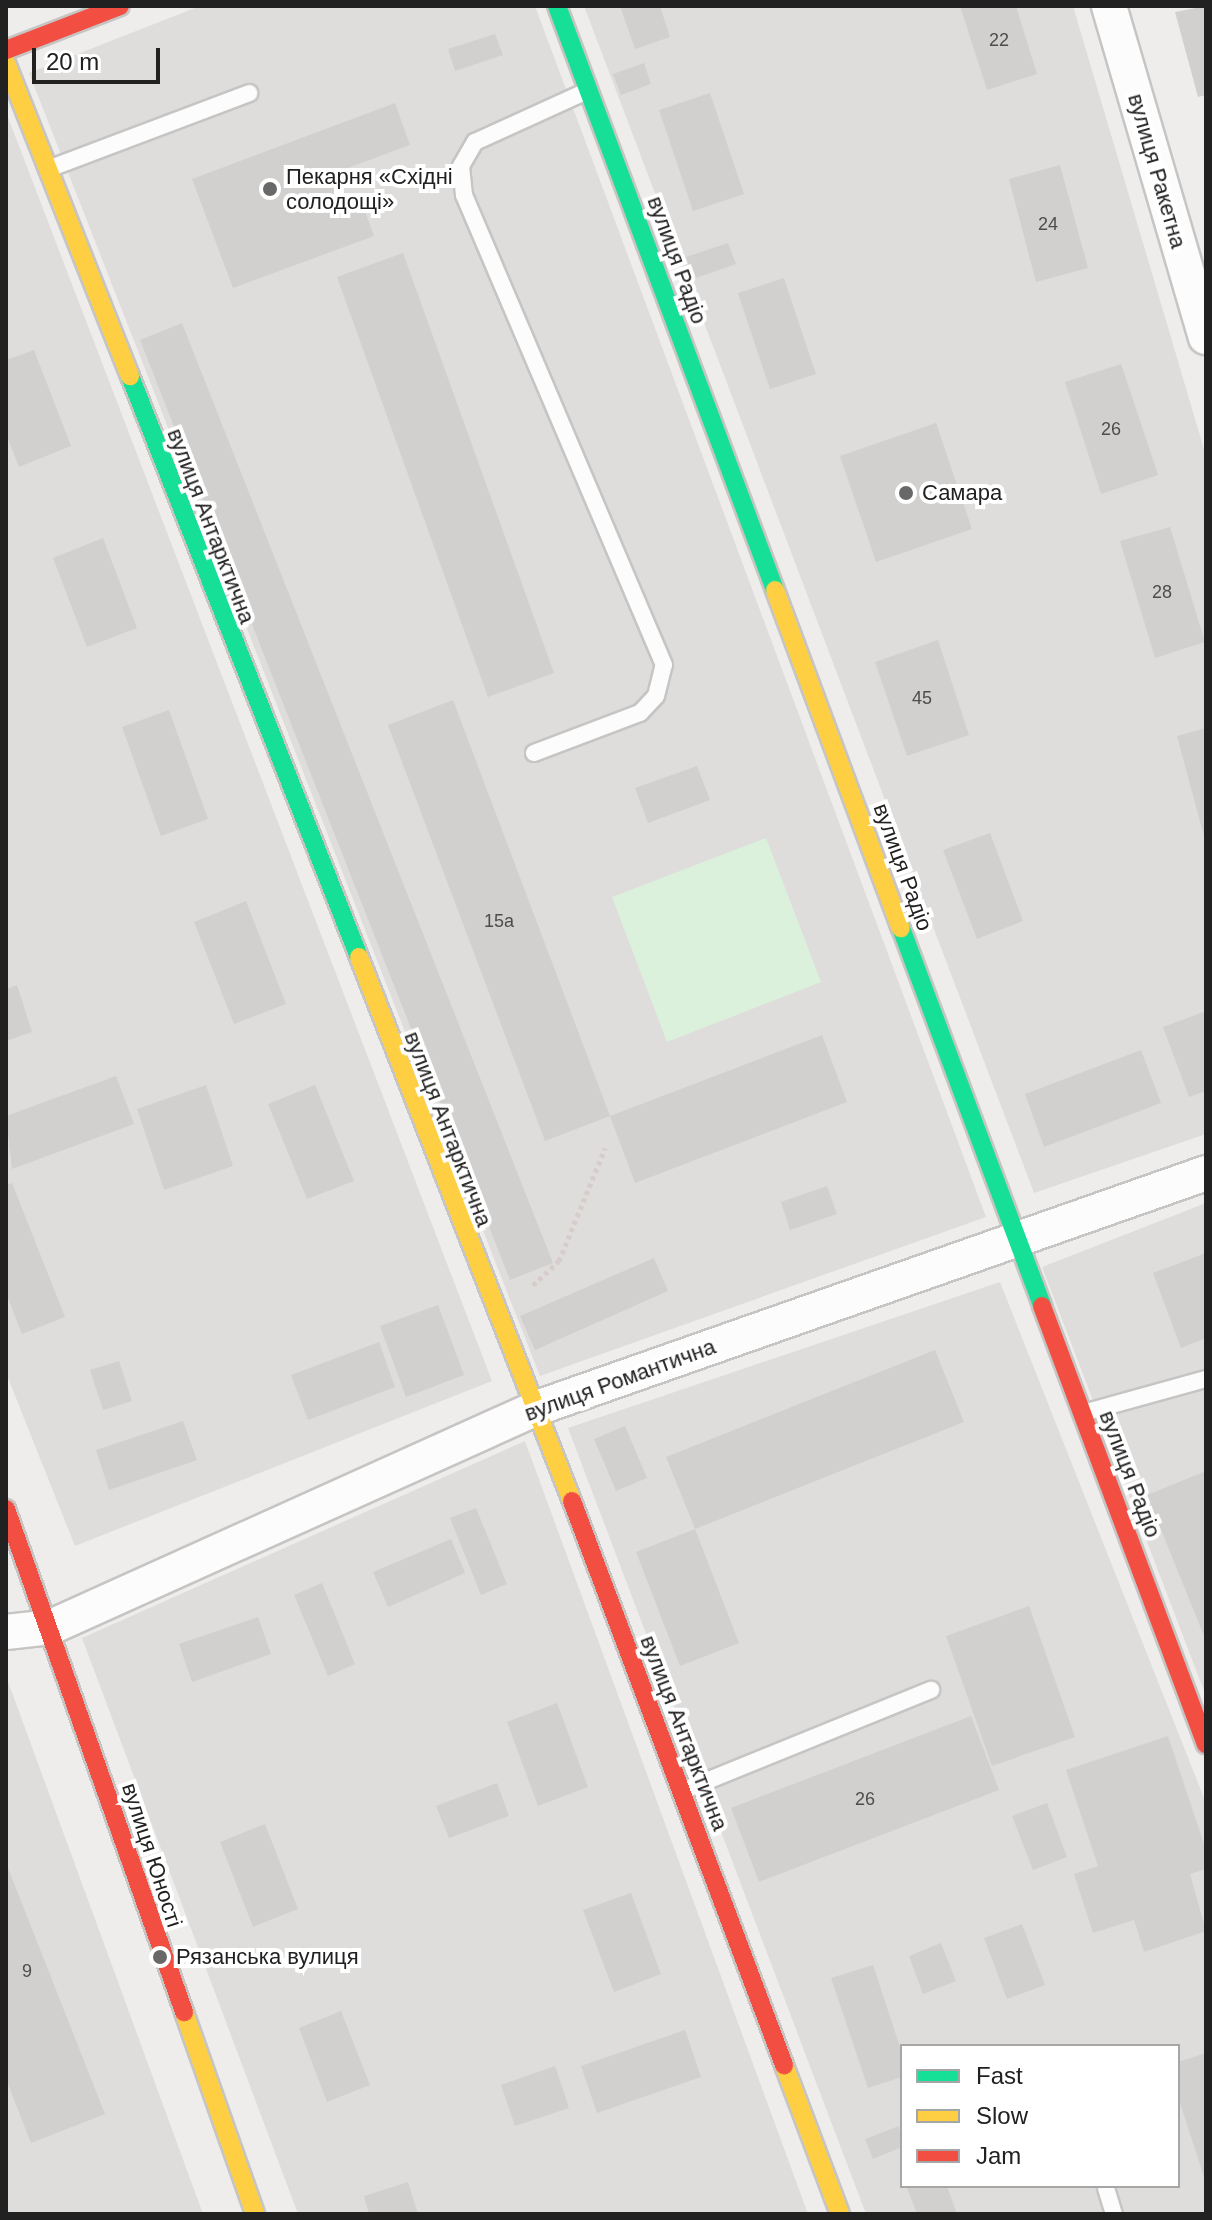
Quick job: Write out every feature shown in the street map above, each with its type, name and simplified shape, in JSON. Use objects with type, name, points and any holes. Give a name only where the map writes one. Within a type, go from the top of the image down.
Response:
[{"type":"street","points":[[6,50],[120,6]]},
{"type":"street","name":"вулиця Радіо","points":[[557,6],[1206,1744]]},
{"type":"street","name":"вулиця Ракетна","points":[[1109,6],[1206,337]]},
{"type":"street","name":"вулиця Антарктична","points":[[6,63],[497,1318],[537,1408],[840,2214]]},
{"type":"street","name":"вулиця Романтична","points":[[6,1632],[51,1627],[537,1408],[1206,1173]]},
{"type":"street","name":"вулиця Юності","points":[[6,1509],[51,1627],[160,1957],[255,2214]]},
{"type":"lane","points":[[534,753],[640,713],[656,696],[664,665],[464,195],[461,166],[475,142],[588,91]]},
{"type":"lane","points":[[46,170],[249,93]]},
{"type":"lane","points":[[1081,1413],[1206,1379]]},
{"type":"lane","points":[[681,1792],[931,1690]]},
{"type":"lane","points":[[1106,2188],[1114,2214]]},
{"type":"path","points":[[497,1318],[559,1261],[605,1148]]},
{"type":"shaded area","points":[[200,6],[535,6],[986,1217],[540,1376],[29,73]]},
{"type":"shaded area","points":[[584,6],[1073,6],[1206,456],[1206,1134],[1034,1193]]},
{"type":"shaded area","points":[[6,112],[492,1381],[75,1546],[6,1373]]},
{"type":"shaded area","points":[[1206,1203],[1206,1696],[1042,1267]]},
{"type":"shaded area","points":[[1000,1282],[1206,1803],[1206,2214],[866,2214],[568,1428]]},
{"type":"shaded area","points":[[525,1441],[808,2214],[298,2214],[82,1638]]},
{"type":"shaded area","points":[[6,1676],[203,2214],[6,2214]]},
{"type":"green space","points":[[766,838],[821,982],[667,1042],[612,897]]},
{"type":"building","points":[[620,6],[660,6],[670,37],[635,49]]},
{"type":"building","points":[[960,6],[1016,6],[1037,74],[987,90]]},
{"type":"building","points":[[1206,6],[1206,95],[1198,97],[1175,12]]},
{"type":"building","points":[[495,34],[503,55],[455,71],[448,49]]},
{"type":"building","points":[[644,63],[651,84],[621,95],[613,74]]},
{"type":"building","points":[[710,93],[744,194],[693,211],[659,110]]},
{"type":"building","name":"Пекарня «Східні солодощі»","points":[[395,103],[410,145],[337,172],[348,202],[360,198],[374,236],[233,288],[192,179]]},
{"type":"building","points":[[1060,165],[1088,268],[1036,282],[1009,179]]},
{"type":"building","points":[[728,243],[736,264],[693,279],[686,257]]},
{"type":"building","points":[[403,253],[554,673],[488,697],[337,277]]},
{"type":"building","points":[[784,278],[816,374],[770,389],[738,293]]},
{"type":"building","points":[[182,323],[553,1263],[510,1280],[140,340]]},
{"type":"building","points":[[34,350],[71,446],[19,467],[6,434],[6,360]]},
{"type":"building","points":[[1121,364],[1158,475],[1101,494],[1065,382]]},
{"type":"building","name":"Самара","points":[[936,423],[972,529],[876,562],[840,456]]},
{"type":"building","points":[[1170,527],[1205,642],[1155,658],[1120,541]]},
{"type":"building","points":[[103,538],[137,628],[87,647],[53,558]]},
{"type":"building","points":[[938,640],[969,735],[907,756],[875,662]]},
{"type":"building","points":[[453,700],[610,1116],[545,1141],[388,725]]},
{"type":"building","points":[[169,710],[208,819],[161,836],[122,727]]},
{"type":"building","points":[[1206,728],[1206,840],[1205,840],[1177,736]]},
{"type":"building","points":[[697,766],[710,800],[648,823],[635,788]]},
{"type":"building","points":[[990,833],[1023,921],[977,939],[943,850]]},
{"type":"building","points":[[246,901],[286,1004],[234,1024],[194,922]]},
{"type":"building","points":[[17,985],[32,1032],[6,1041],[6,989]]},
{"type":"building","points":[[1206,1011],[1206,1091],[1189,1097],[1163,1027]]},
{"type":"building","points":[[822,1035],[847,1102],[635,1183],[610,1116]]},
{"type":"building","points":[[1141,1050],[1161,1103],[1044,1147],[1025,1094]]},
{"type":"building","points":[[116,1076],[134,1124],[12,1169],[6,1116]]},
{"type":"building","points":[[206,1085],[233,1166],[164,1190],[137,1109]]},
{"type":"building","points":[[315,1085],[354,1181],[307,1199],[268,1104]]},
{"type":"building","points":[[12,1183],[65,1317],[22,1334],[6,1293],[6,1185]]},
{"type":"building","points":[[827,1186],[837,1214],[790,1230],[781,1202]]},
{"type":"building","points":[[1206,1253],[1206,1338],[1181,1348],[1153,1273]]},
{"type":"building","points":[[654,1258],[668,1291],[535,1350],[520,1316]]},
{"type":"building","points":[[438,1305],[464,1375],[406,1397],[380,1326]]},
{"type":"building","points":[[379,1342],[395,1387],[308,1420],[291,1375]]},
{"type":"building","points":[[935,1350],[964,1422],[695,1529],[666,1457]]},
{"type":"building","points":[[119,1361],[132,1401],[103,1410],[90,1370]]},
{"type":"building","points":[[183,1421],[197,1460],[109,1490],[96,1450]]},
{"type":"building","points":[[625,1426],[647,1478],[616,1491],[594,1439]]},
{"type":"building","points":[[1206,1471],[1206,1641],[1147,1495]]},
{"type":"building","points":[[476,1508],[507,1584],[481,1595],[450,1518]]},
{"type":"building","points":[[695,1529],[739,1643],[680,1666],[636,1552]]},
{"type":"building","points":[[451,1539],[465,1573],[388,1607],[373,1572]]},
{"type":"building","points":[[322,1583],[355,1664],[328,1676],[294,1595]]},
{"type":"building","points":[[1029,1606],[1075,1737],[992,1766],[946,1636]]},
{"type":"building","points":[[258,1617],[271,1654],[192,1682],[179,1644]]},
{"type":"building","points":[[557,1703],[588,1787],[538,1806],[507,1722]]},
{"type":"building","points":[[971,1716],[999,1790],[759,1882],[731,1808]]},
{"type":"building","points":[[1168,1736],[1206,1850],[1206,1869],[1190,1874],[1206,1931],[1144,1952],[1134,1920],[1093,1933],[1074,1874],[1098,1866],[1066,1770]]},
{"type":"building","points":[[497,1783],[509,1816],[449,1838],[436,1806]]},
{"type":"building","points":[[1047,1803],[1067,1857],[1033,1870],[1012,1816]]},
{"type":"building","points":[[265,1824],[298,1909],[253,1927],[220,1842]]},
{"type":"building","points":[[6,1863],[105,2114],[31,2143],[6,2079]]},
{"type":"building","points":[[631,1893],[661,1974],[614,1992],[583,1910]]},
{"type":"building","points":[[1022,1924],[1045,1985],[1007,1999],[984,1938]]},
{"type":"building","points":[[941,1943],[956,1981],[923,1994],[909,1956]]},
{"type":"building","points":[[873,1965],[900,2047],[900,2078],[868,2088],[831,1978]]},
{"type":"building","points":[[341,2011],[370,2085],[327,2102],[299,2028]]},
{"type":"building","points":[[685,2030],[701,2077],[597,2113],[581,2066]]},
{"type":"building","points":[[1206,2053],[1206,2180],[1180,2103],[1180,2061]]},
{"type":"building","points":[[555,2066],[569,2108],[515,2126],[501,2085]]},
{"type":"building","points":[[899,2126],[900,2148],[873,2159],[865,2139]]},
{"type":"building","points":[[408,2182],[418,2214],[369,2214],[364,2196]]},
{"type":"building","points":[[907,2188],[948,2188],[957,2214],[917,2214]]},
{"type":"traffic: fast","points":[[557,6],[775,590]]},
{"type":"traffic: fast","points":[[130,376],[359,957]]},
{"type":"traffic: fast","points":[[901,928],[1042,1306]]},
{"type":"traffic: slow","points":[[6,63],[130,376]]},
{"type":"traffic: slow","points":[[775,590],[901,928]]},
{"type":"traffic: slow","points":[[359,957],[572,1501]]},
{"type":"traffic: slow","points":[[184,2012],[255,2214]]},
{"type":"traffic: slow","points":[[784,2065],[840,2214]]},
{"type":"traffic: jam","points":[[6,50],[120,6]]},
{"type":"traffic: jam","points":[[1042,1306],[1206,1744]]},
{"type":"traffic: jam","points":[[572,1501],[784,2065]]},
{"type":"traffic: jam","points":[[6,1509],[184,2012]]},
{"type":"place","name":"Пекарня «Східні солодощі»","points":[[270,189]]},
{"type":"place","name":"Самара","points":[[906,493]]},
{"type":"place","name":"Рязанська вулиця","points":[[160,1957]]}]
